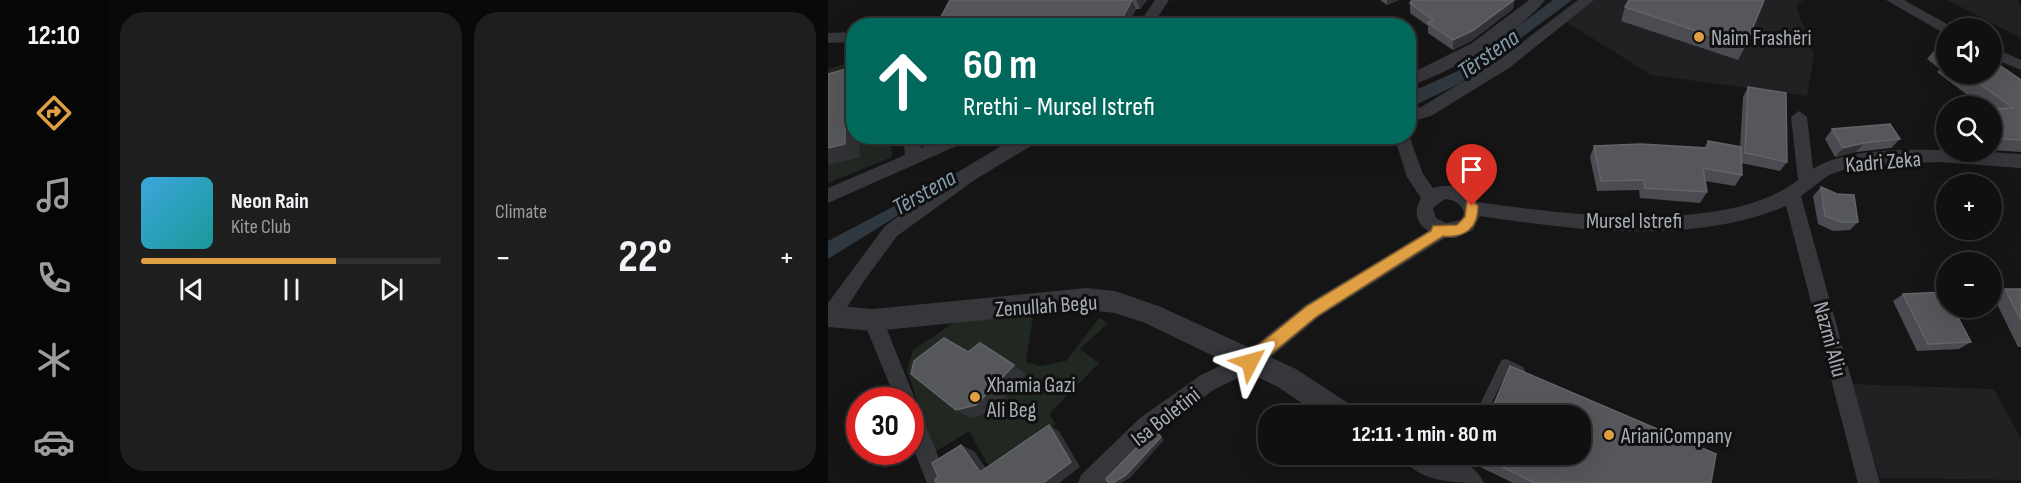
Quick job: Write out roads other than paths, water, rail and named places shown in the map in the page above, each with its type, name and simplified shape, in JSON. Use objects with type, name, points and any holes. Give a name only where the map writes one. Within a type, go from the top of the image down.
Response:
[{"type":"street","points":[[1150,18],[1162,0]]},
{"type":"street","points":[[1416,77],[1463,55],[1514,22],[1538,0]]},
{"type":"street","points":[[1416,114],[1425,112],[1504,64],[1587,0]]},
{"type":"street","points":[[1893,0],[1936,24]]},
{"type":"street","points":[[828,38],[846,37]]},
{"type":"street","points":[[2002,57],[2020,66]]},
{"type":"street","points":[[1799,117],[1806,180]]},
{"type":"street","points":[[912,144],[914,159]]},
{"type":"street","points":[[828,196],[947,144]]},
{"type":"street","points":[[830,316],[857,275],[891,231],[970,174],[1021,144]]},
{"type":"street","points":[[1405,144],[1415,177],[1431,198]]},
{"type":"street","name":"Kadri Zeka","points":[[1792,195],[1806,180],[1827,167],[1846,161],[1939,156],[2021,161]]},
{"type":"street","points":[[1439,193],[1455,193],[1468,200],[1472,208],[1471,219],[1462,229],[1454,231],[1438,230],[1431,226],[1424,214],[1431,198],[1439,193]]},
{"type":"street","name":"Mursel Istrefi","points":[[1472,208],[1571,219],[1666,223],[1718,217],[1771,205],[1792,195]]},
{"type":"street","name":"Nazmi Aliu","points":[[1792,195],[1869,483]]},
{"type":"street","points":[[1250,362],[1312,311],[1437,235],[1438,230]]},
{"type":"street","name":"Zenullah Begu","points":[[830,316],[873,320],[1086,299],[1115,302],[1152,315],[1287,378],[1328,405]]},
{"type":"street","points":[[873,320],[901,387]]},
{"type":"street","name":"Isa Boletini","points":[[1089,483],[1147,426],[1208,382],[1250,362]]},
{"type":"street","points":[[924,446],[939,483]]},
{"type":"street","points":[[1445,465],[1461,471]]},
{"type":"lane","points":[[1485,405],[1505,364],[1526,374]]},
{"type":"water","name":"Tërstena","points":[[1553,0],[1572,0],[1459,84],[1416,105],[1416,90],[1458,71]]},
{"type":"water","name":"Tërstena","points":[[1004,144],[1013,144],[828,259],[828,241],[953,175]]},
{"type":"place","name":"Naim Frashëri","points":[[1699,37]]},
{"type":"place","name":"Xhamia Gazi Ali Beg","points":[[975,397]]},
{"type":"place","name":"ArianiCompany","points":[[1609,435]]}]
